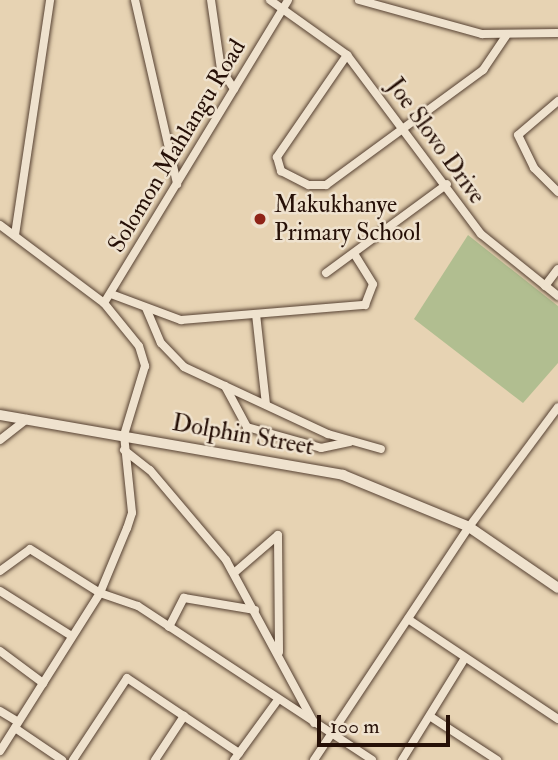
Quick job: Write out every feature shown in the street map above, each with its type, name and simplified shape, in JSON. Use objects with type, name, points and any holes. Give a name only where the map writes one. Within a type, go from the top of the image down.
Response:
[{"type":"street","points":[[15,235],[50,0]]},
{"type":"street","points":[[135,0],[177,184]]},
{"type":"street","points":[[211,0],[221,69],[234,89]]},
{"type":"street","name":"Joe Slovo Drive","points":[[270,0],[346,55],[405,126],[496,250],[558,296]]},
{"type":"street","name":"Solomon Mahlangu Road","points":[[104,303],[288,0]]},
{"type":"street","points":[[359,0],[389,13],[506,36],[558,33]]},
{"type":"street","points":[[346,55],[277,156],[281,171],[309,185],[326,185],[483,70],[506,36]]},
{"type":"street","points":[[558,101],[525,124],[518,145],[558,192]]},
{"type":"street","points":[[327,273],[447,184]]},
{"type":"street","points":[[0,225],[104,303],[139,346],[145,366],[124,435],[132,513],[100,593],[70,635],[0,751]]},
{"type":"street","points":[[111,294],[181,320],[365,305],[373,284],[354,253]]},
{"type":"street","points":[[545,286],[558,269]]},
{"type":"street","points":[[146,308],[161,343],[184,367],[352,441],[381,449]]},
{"type":"street","points":[[256,314],[266,404]]},
{"type":"street","points":[[225,386],[247,427],[269,436],[321,448],[352,441]]},
{"type":"street","points":[[314,760],[469,527],[557,412]]},
{"type":"street","name":"Dolphin Street","points":[[0,415],[343,475],[469,527],[558,588]]},
{"type":"street","points":[[0,440],[27,419]]},
{"type":"street","points":[[124,450],[206,532],[256,610],[314,723]]},
{"type":"street","points":[[234,573],[278,535],[279,654]]},
{"type":"street","points":[[0,570],[24,547],[100,593],[138,606],[277,701],[372,760]]},
{"type":"street","points":[[0,591],[70,635]]},
{"type":"street","points":[[169,627],[184,598],[256,610]]},
{"type":"street","points":[[408,619],[558,719]]},
{"type":"street","points":[[0,651],[43,682]]},
{"type":"street","points":[[402,760],[465,658]]},
{"type":"street","points":[[72,760],[127,678],[184,716],[236,756],[277,701]]},
{"type":"street","points":[[0,710],[62,760]]},
{"type":"street","points":[[155,760],[184,716]]},
{"type":"street","points":[[431,717],[497,760]]},
{"type":"green space","points":[[468,235],[558,306],[558,363],[523,403],[414,319]]},
{"type":"place","name":"Makukhanye Primary School","points":[[260,219]]}]
